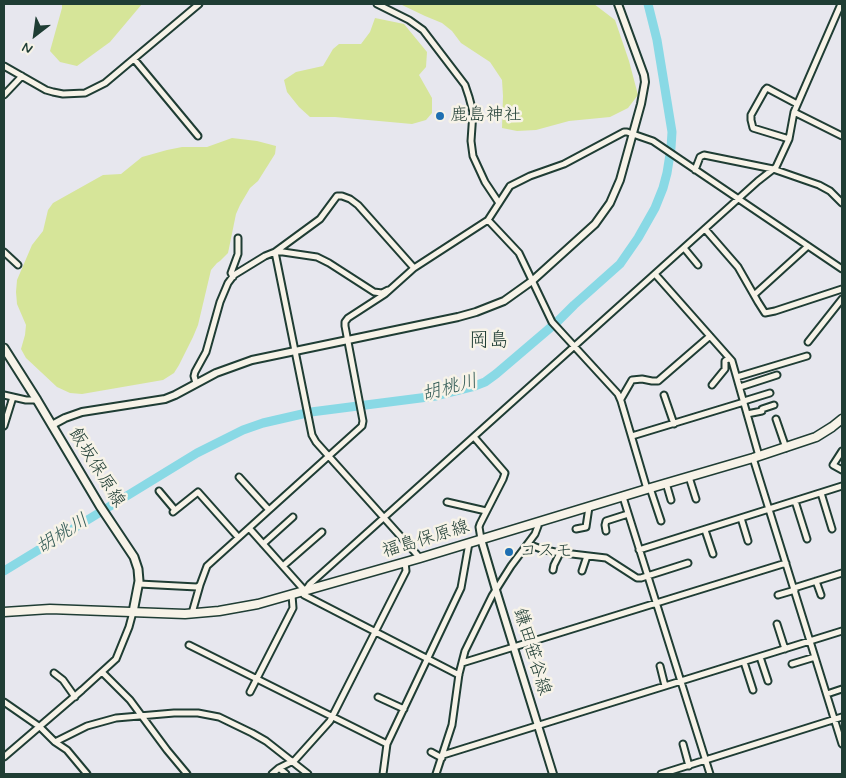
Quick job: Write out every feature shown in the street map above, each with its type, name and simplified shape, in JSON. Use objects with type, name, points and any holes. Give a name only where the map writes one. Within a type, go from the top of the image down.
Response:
[{"type":"main road","name":"飯坂保原線","points":[[4,348],[100,506],[134,557],[139,584],[133,612]]},
{"type":"main road","name":"福島保原線","points":[[4,612],[50,609],[161,614],[219,611],[258,604],[420,558],[786,448],[816,437],[842,419]]},
{"type":"street","points":[[4,66],[53,92],[80,94],[105,83],[199,4]]},
{"type":"street","points":[[378,4],[409,20],[423,30],[465,85],[473,112],[471,141],[473,156],[485,182],[499,203]]},
{"type":"street","points":[[52,425],[82,412],[165,399],[221,370],[252,360],[476,312],[504,300],[532,281],[590,229],[606,210],[620,180],[641,104],[645,82],[618,4]]},
{"type":"street","points":[[304,591],[574,346],[768,172],[774,169],[789,139],[797,104],[841,4]]},
{"type":"street","points":[[134,59],[198,136]]},
{"type":"street","points":[[4,95],[22,76]]},
{"type":"street","points":[[789,139],[753,128],[752,115],[767,88],[797,104]]},
{"type":"street","points":[[794,112],[842,136]]},
{"type":"street","points":[[192,613],[207,566],[363,424],[344,324],[346,320],[385,294],[414,268],[488,220],[508,188],[513,184],[564,164],[624,132],[632,134],[653,141],[842,269]]},
{"type":"street","points":[[695,170],[699,159],[704,155],[774,169],[819,185],[830,191],[842,203]]},
{"type":"street","points":[[196,383],[195,372],[206,352],[220,302],[233,276],[275,252],[320,219],[336,196],[350,199],[358,205],[414,268]]},
{"type":"street","points":[[488,220],[516,248],[552,322],[618,394],[660,521]]},
{"type":"street","points":[[705,229],[738,267],[764,312],[767,313],[842,289]]},
{"type":"street","points":[[233,276],[231,273],[238,254],[238,238]]},
{"type":"street","points":[[754,295],[808,246]]},
{"type":"street","points":[[684,248],[698,265]]},
{"type":"street","points":[[4,252],[18,265]]},
{"type":"street","points":[[275,252],[311,255],[322,258],[368,289],[382,293],[389,290]]},
{"type":"street","points":[[275,252],[312,435],[328,456],[420,558]]},
{"type":"street","points":[[655,274],[729,358],[738,377],[769,510],[842,744]]},
{"type":"street","points":[[376,292],[377,300]]},
{"type":"street","points":[[808,342],[842,299]]},
{"type":"street","points":[[620,399],[632,380],[658,381],[710,336]]},
{"type":"street","points":[[738,377],[807,356]]},
{"type":"street","points":[[712,385],[725,369],[725,361],[729,358]]},
{"type":"street","points":[[740,387],[777,375]]},
{"type":"street","points":[[632,436],[770,393]]},
{"type":"street","points":[[4,395],[26,400],[37,400]]},
{"type":"street","points":[[664,395],[674,424]]},
{"type":"street","points":[[4,426],[13,397]]},
{"type":"street","points":[[748,414],[762,411],[762,409],[774,405]]},
{"type":"street","points":[[776,419],[786,448]]},
{"type":"street","points":[[474,437],[505,473],[479,527],[481,539]]},
{"type":"street","points":[[842,451],[833,465],[842,470]]},
{"type":"street","points":[[239,476],[269,510]]},
{"type":"street","points":[[689,477],[696,499]]},
{"type":"street","points":[[666,483],[671,500]]},
{"type":"street","points":[[639,550],[842,486]]},
{"type":"street","points":[[159,491],[174,511],[198,492],[238,537]]},
{"type":"street","points":[[821,493],[832,529]]},
{"type":"street","points":[[623,497],[710,774]]},
{"type":"street","points":[[795,501],[807,539]]},
{"type":"street","points":[[448,502],[486,511]]},
{"type":"street","points":[[576,530],[586,527],[589,507]]},
{"type":"street","points":[[606,531],[604,525],[606,521],[628,514]]},
{"type":"street","points":[[263,544],[293,517]]},
{"type":"street","points":[[741,518],[748,541]]},
{"type":"street","points":[[436,774],[452,725],[459,675],[464,655],[492,596],[535,534],[538,522]]},
{"type":"street","points":[[249,528],[304,591],[304,595],[459,675]]},
{"type":"street","points":[[705,530],[713,554]]},
{"type":"street","points":[[283,566],[322,532]]},
{"type":"street","name":"鎌田笹谷線","points":[[481,539],[553,774]]},
{"type":"street","points":[[383,774],[387,744],[461,588],[469,543]]},
{"type":"street","points":[[528,544],[560,553],[609,559],[636,578],[688,563]]},
{"type":"street","points":[[553,570],[560,553]]},
{"type":"street","points":[[582,571],[587,556]]},
{"type":"street","points":[[272,774],[279,768],[292,762],[330,721],[406,571],[405,562]]},
{"type":"street","points":[[462,663],[786,563]]},
{"type":"street","points":[[778,595],[842,573]]},
{"type":"street","points":[[816,581],[821,596]]},
{"type":"street","points":[[139,584],[197,587],[200,585]]},
{"type":"street","points":[[250,692],[293,608],[292,595]]},
{"type":"street","points":[[4,757],[75,697],[116,659],[133,612]]},
{"type":"street","points":[[778,624],[785,648]]},
{"type":"street","points":[[431,752],[442,757],[842,631]]},
{"type":"street","points":[[189,645],[387,744]]},
{"type":"street","points":[[760,656],[768,681]]},
{"type":"street","points":[[792,664],[815,657]]},
{"type":"street","points":[[744,662],[753,690]]},
{"type":"street","points":[[660,666],[666,686]]},
{"type":"street","points":[[102,672],[122,691],[143,716],[187,774]]},
{"type":"street","points":[[54,673],[63,680],[75,697]]},
{"type":"street","points":[[827,694],[842,689]]},
{"type":"street","points":[[378,697],[404,709]]},
{"type":"street","points":[[4,702],[40,727],[55,742],[67,750],[87,774]]},
{"type":"street","points":[[55,742],[87,726],[116,718],[174,712],[198,713],[220,717],[266,741],[308,774]]},
{"type":"street","points":[[661,774],[842,717]]},
{"type":"street","points":[[683,744],[689,766]]},
{"type":"street","points":[[279,768],[286,774]]},
{"type":"green space","points":[[62,4],[142,4],[110,42],[77,66],[60,62],[50,51]]},
{"type":"green space","points":[[400,4],[594,4],[615,20],[638,95],[628,108],[610,117],[569,121],[536,130],[517,131],[502,128],[502,80],[490,62],[461,43],[452,31],[442,23]]},
{"type":"green space","points":[[375,18],[404,24],[427,52],[426,67],[419,75],[432,98],[432,113],[426,120],[412,124],[335,117],[310,117],[287,92],[284,80],[296,72],[323,66],[333,49],[339,44],[361,44],[370,32]]},
{"type":"green space","points":[[232,138],[257,141],[276,146],[275,154],[240,205],[236,214],[228,253],[211,270],[198,325],[174,373],[163,380],[82,394],[70,393],[57,387],[26,358],[21,349],[26,325],[17,304],[16,292],[17,280],[32,245],[43,231],[48,210],[53,203],[103,175],[121,174],[142,157],[182,147],[207,147]]},
{"type":"waterway","name":"胡桃川","points":[[4,571],[197,453],[243,430],[263,423],[311,412],[436,396],[472,387],[485,382],[496,374],[557,322],[620,264],[655,208],[663,188],[667,173],[672,132],[657,40],[648,4]]},
{"type":"place","name":"鹿島神社","points":[[440,116]]},
{"type":"place","name":"コスモ","points":[[509,552]]},
{"type":"district","name":"岡島","points":[[489,342]]}]
